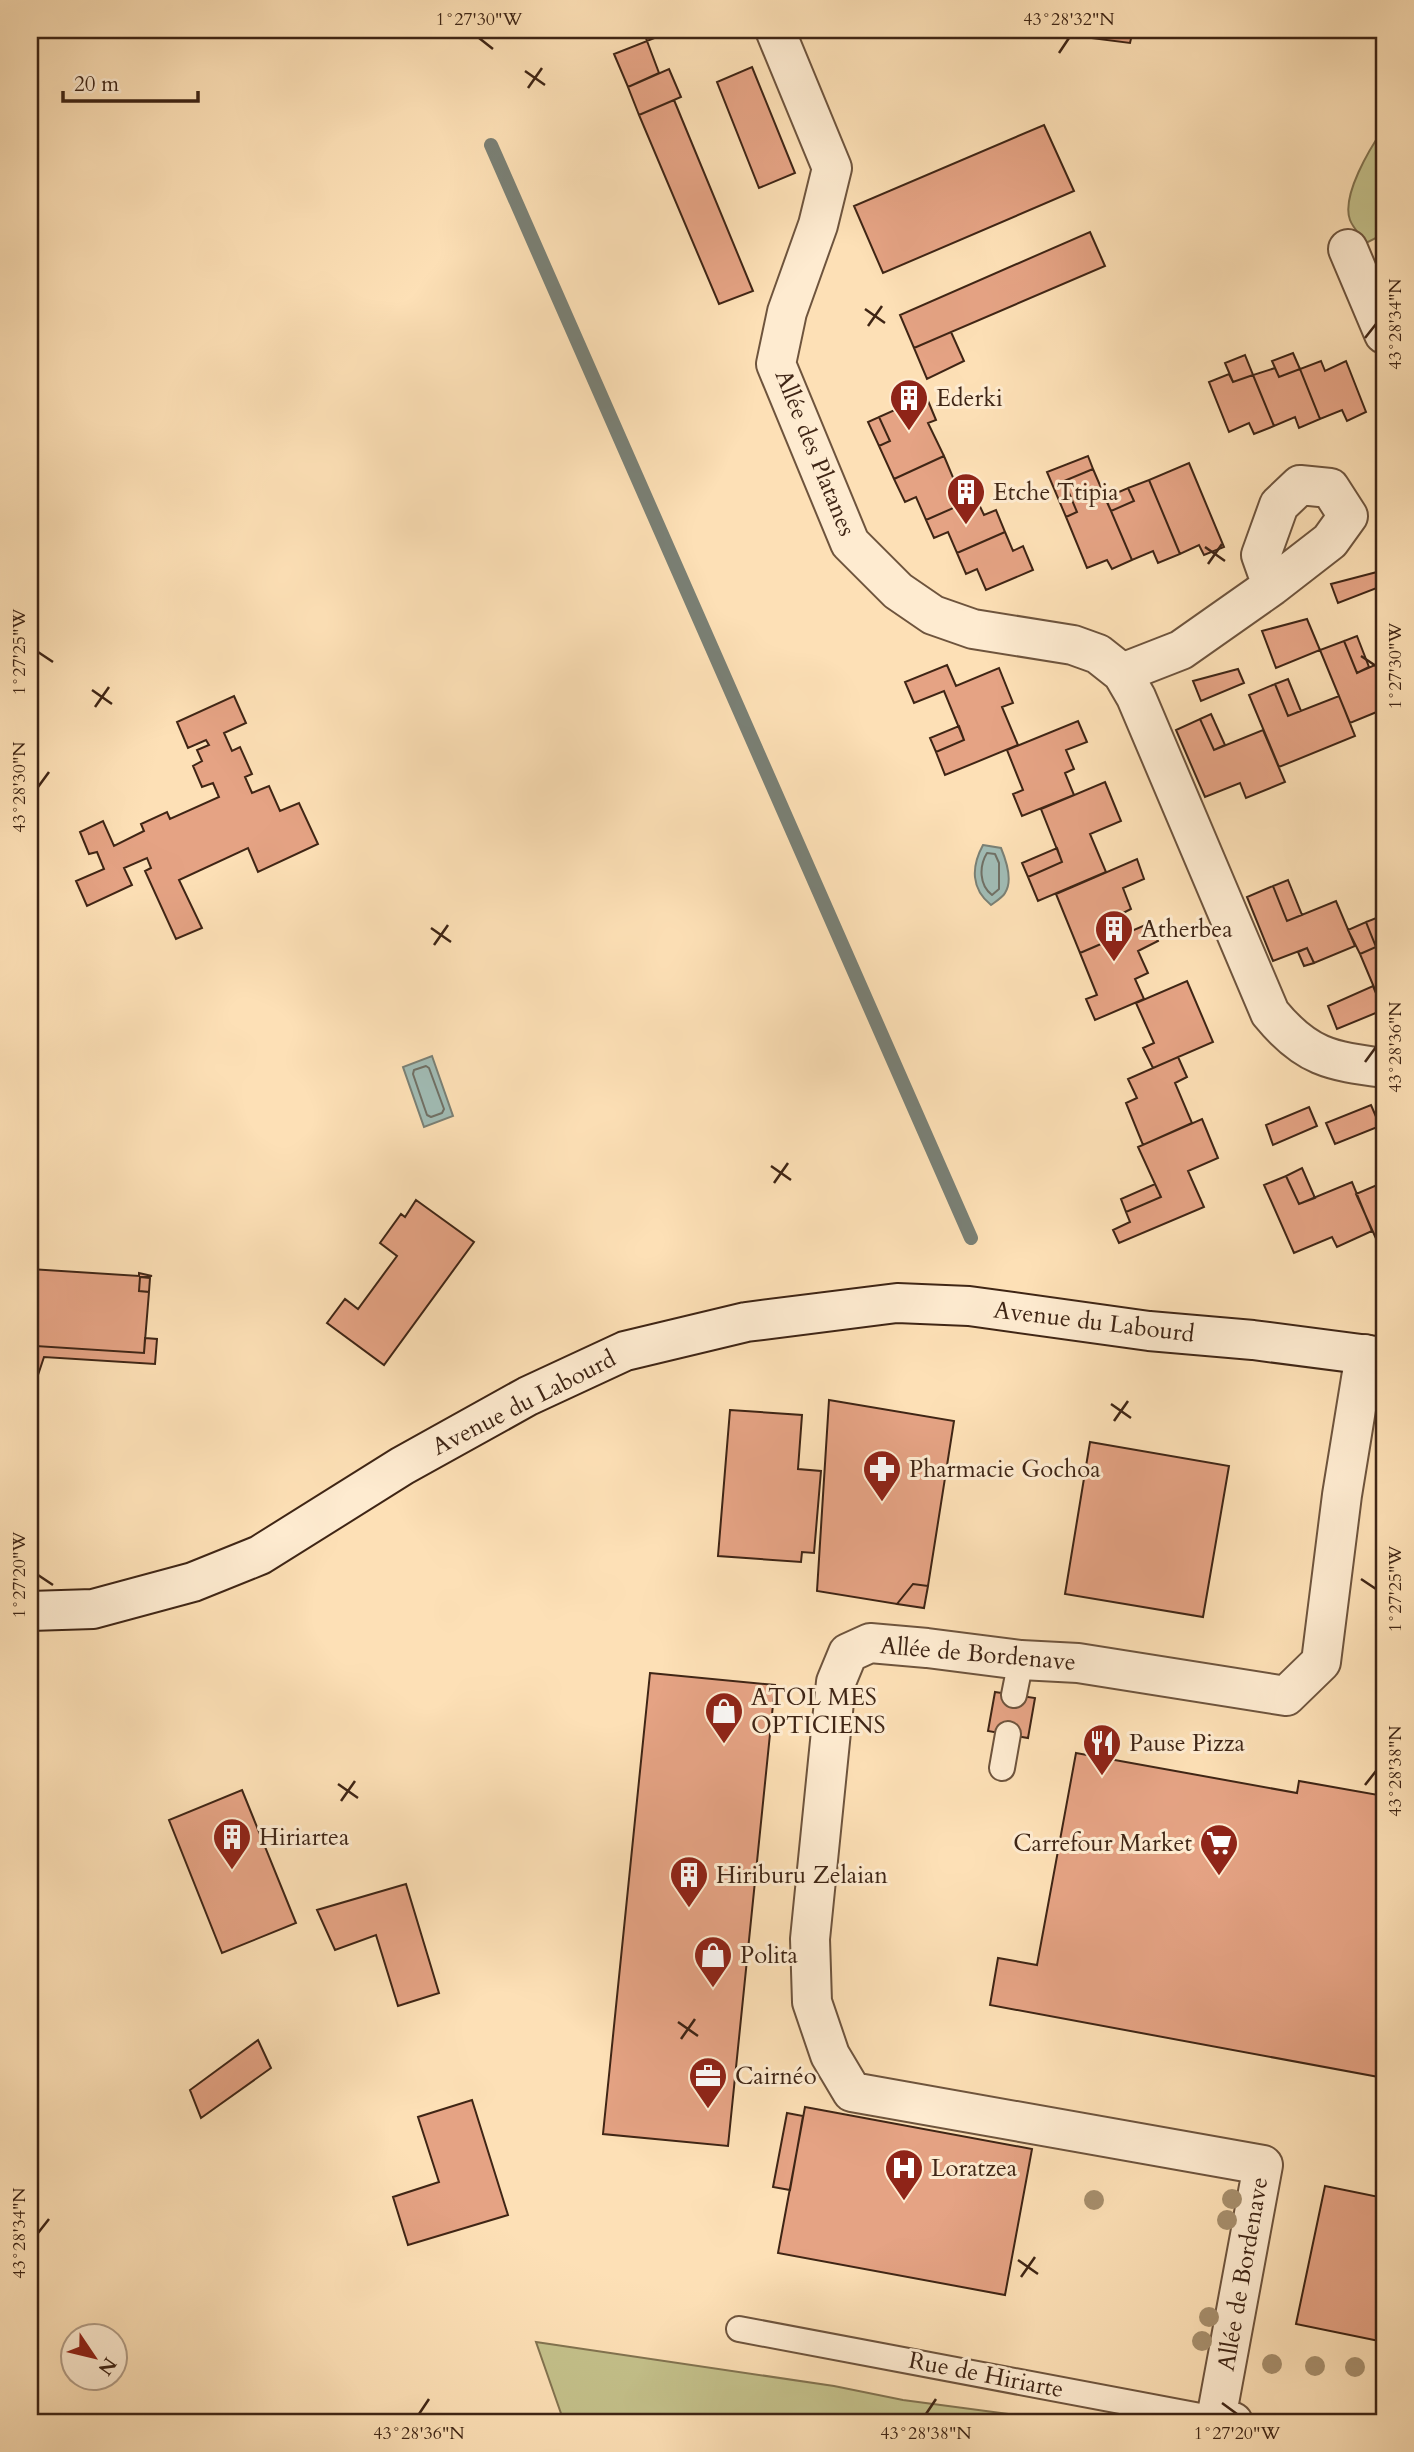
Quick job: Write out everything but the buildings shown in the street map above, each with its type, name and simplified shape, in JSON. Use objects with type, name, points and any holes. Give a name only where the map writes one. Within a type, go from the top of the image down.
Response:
[{"type":"street","name":"Allée des Platanes","points":[[775,30],[832,168],[818,225],[787,312],[776,365],[850,542],[898,591],[933,615],[973,629],[1073,645],[1097,654],[1122,673],[1136,697],[1270,1013],[1286,1033],[1311,1052],[1342,1063],[1384,1068]]},
{"type":"street","points":[[1348,249],[1384,334]]},
{"type":"street","points":[[1122,673],[1181,650],[1272,586]]},
{"type":"street","name":"Avenue du Labourd","points":[[30,1611],[93,1609],[193,1583],[260,1555],[402,1466],[528,1395],[625,1351],[746,1322],[897,1303],[969,1306],[1149,1331],[1375,1355]]},
{"type":"street","name":"Allée de Bordenave","points":[[1224,2421],[1263,2165],[852,2092],[830,2055],[812,2002],[810,1939],[836,1682],[848,1653],[870,1643],[927,1648],[1017,1678],[1078,1663],[1286,1696],[1321,1662],[1342,1495],[1375,1355]]},
{"type":"lane","points":[[1002,1768],[1008,1734]]},
{"type":"lane","name":"Rue de Hiriarte","points":[[739,2329],[1224,2421]]},
{"type":"shaded area","points":[[1384,128],[1384,234],[1366,243],[1350,220],[1348,210],[1358,172]]},
{"type":"shaded area","points":[[536,2342],[834,2386],[903,2400],[1069,2422],[564,2422]]},
{"type":"water","points":[[983,845],[1001,848],[1008,870],[1005,893],[991,905],[980,892],[975,877],[976,861]]},
{"type":"water","points":[[432,1056],[453,1116],[424,1127],[403,1067]]},
{"type":"waterway","points":[[491,145],[971,1238]]},
{"type":"place","name":"Ederki","points":[[909,432]]},
{"type":"place","name":"Etche Ttipia","points":[[966,526]]},
{"type":"place","name":"Atherbea","points":[[1114,963]]},
{"type":"place","name":"Pharmacie Gochoa","points":[[882,1503]]},
{"type":"place","name":"ATOL MES OPTICIENS","points":[[724,1745]]},
{"type":"place","name":"Pause Pizza","points":[[1102,1777]]},
{"type":"place","name":"Hiriartea","points":[[232,1871]]},
{"type":"place","name":"Carrefour Market","points":[[1219,1877]]},
{"type":"place","name":"Hiriburu Zelaian","points":[[689,1909]]},
{"type":"place","name":"Polita","points":[[713,1989]]},
{"type":"place","name":"Cairnéo","points":[[708,2110]]},
{"type":"place","name":"Loratzea","points":[[904,2202]]}]
